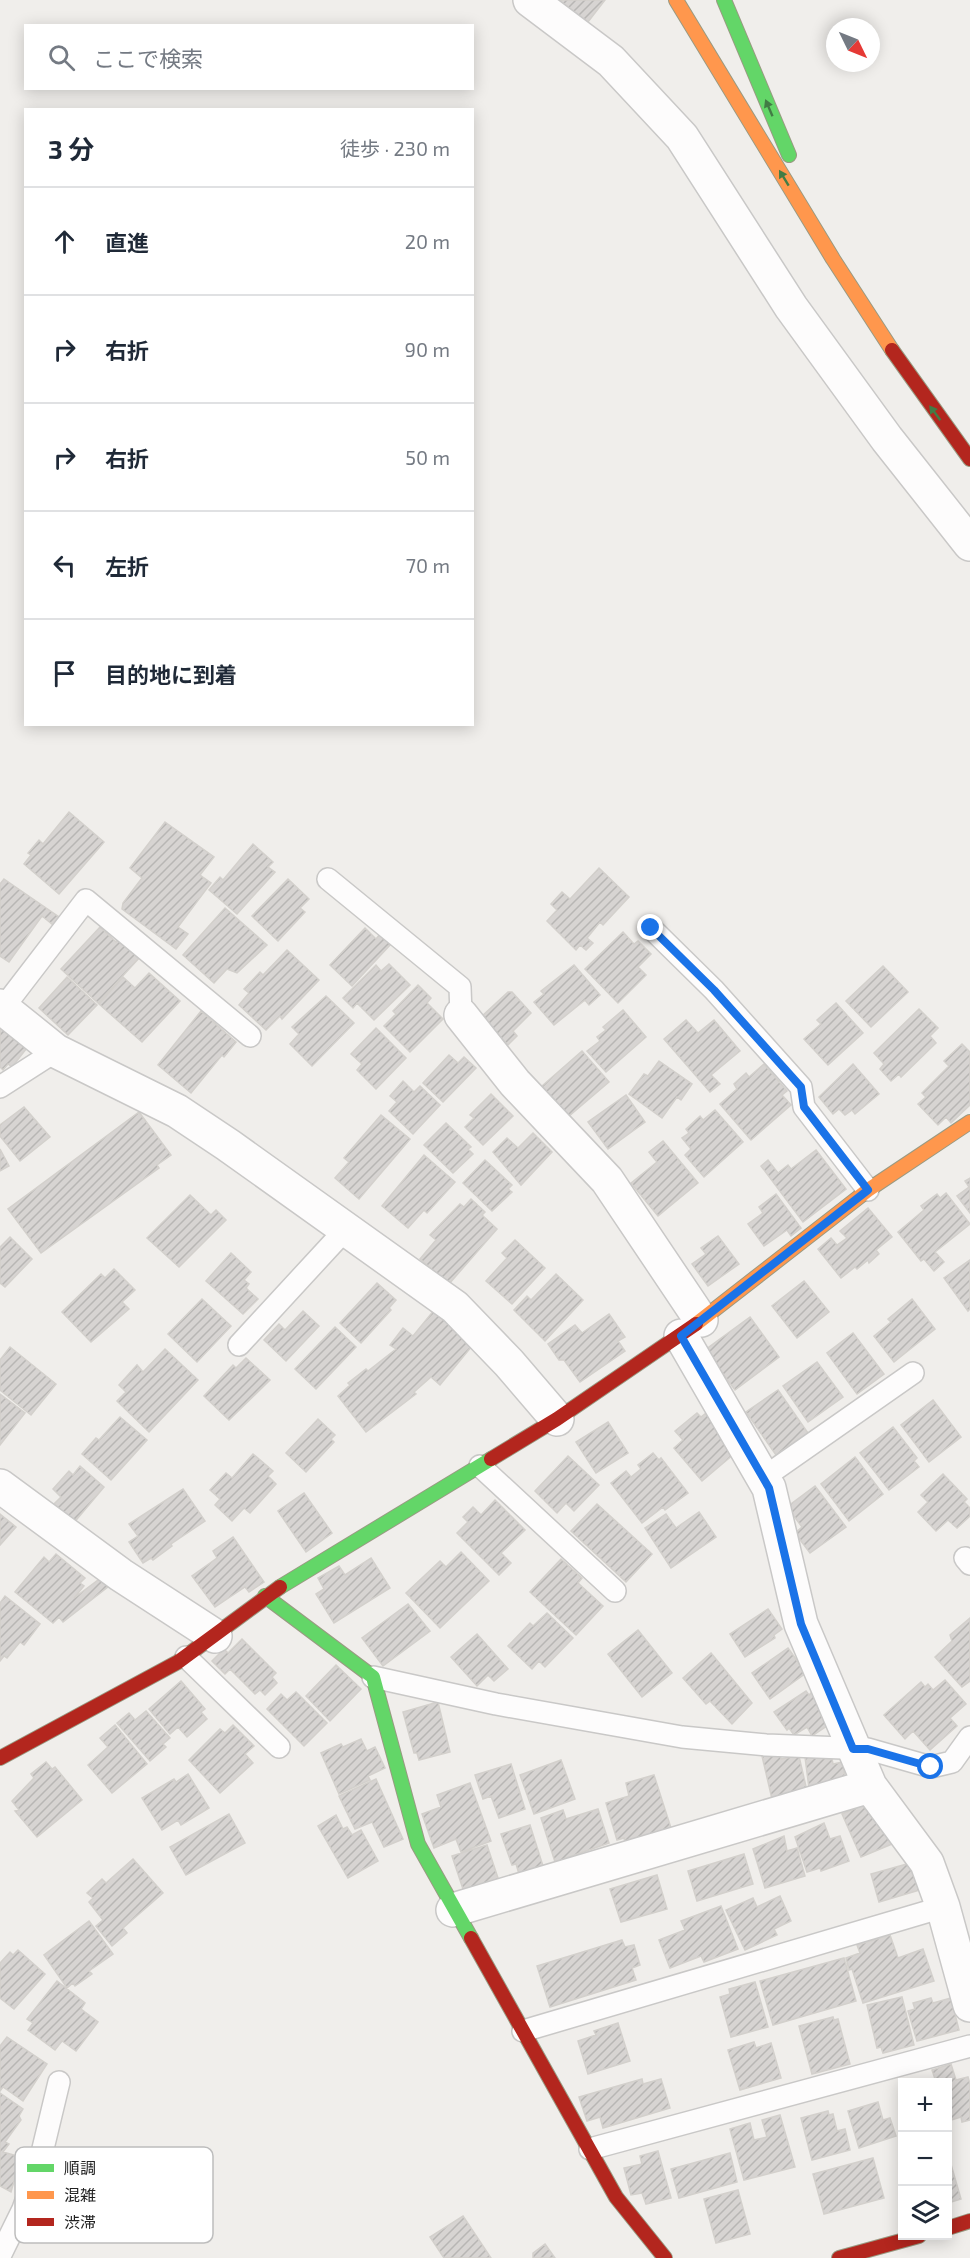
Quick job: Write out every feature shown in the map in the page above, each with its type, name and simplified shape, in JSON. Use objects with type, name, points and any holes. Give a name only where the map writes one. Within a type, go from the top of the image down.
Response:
[{"type":"main road","points":[[676,0],[833,259],[916,387],[970,459]]},
{"type":"main road","points":[[724,0],[833,259]]},
{"type":"main road","points":[[0,1758],[186,1657],[266,1596],[557,1419],[691,1328],[868,1190],[970,1122]]},
{"type":"main road","points":[[266,1596],[374,1677],[418,1844],[616,2197],[665,2258]]},
{"type":"main road","points":[[952,2227],[970,2221]]},
{"type":"main road","points":[[840,2258],[902,2240]]},
{"type":"street","points":[[530,0],[611,60],[682,137],[791,307],[887,439],[970,544]]},
{"type":"street","points":[[2,1007],[56,1051],[177,1111],[300,1195],[345,1230],[455,1307],[509,1363],[557,1419]]},
{"type":"street","points":[[460,1015],[515,1083],[607,1180],[691,1328],[769,1488],[801,1624],[853,1749],[870,1786],[927,1863],[943,1906],[970,2005]]},
{"type":"street","points":[[0,1486],[121,1575],[215,1635]]},
{"type":"street","points":[[453,1910],[870,1786]]},
{"type":"lane","points":[[328,879],[460,987],[460,1015]]},
{"type":"lane","points":[[2,1007],[86,900],[250,1035]]},
{"type":"lane","points":[[651,928],[714,990],[801,1087],[804,1107],[868,1190]]},
{"type":"lane","points":[[0,1087],[56,1051]]},
{"type":"lane","points":[[239,1345],[345,1230]]},
{"type":"lane","points":[[763,1478],[913,1373]]},
{"type":"lane","points":[[480,1466],[615,1591]]},
{"type":"lane","points":[[186,1657],[279,1748]]},
{"type":"lane","points":[[374,1677],[496,1704],[682,1737],[868,1749],[931,1767],[952,1762],[970,1737]]},
{"type":"lane","points":[[523,2031],[943,1906]]},
{"type":"lane","points":[[590,2149],[970,2046]]},
{"type":"lane","points":[[43,2147],[59,2082]]},
{"type":"lane","points":[[0,2256],[15,2224]]},
{"type":"building","points":[[559,0],[605,0],[588,22]]},
{"type":"building","points":[[69,812],[104,842],[59,894],[24,864],[31,855],[28,853],[39,840],[43,844]]},
{"type":"building","points":[[165,822],[214,857],[200,875],[211,883],[178,927],[188,934],[176,949],[122,909],[123,903],[142,878],[130,868]]},
{"type":"building","points":[[253,844],[273,862],[268,867],[275,872],[237,914],[209,890],[220,877],[223,880]]},
{"type":"building","points":[[599,868],[629,897],[603,925],[600,922],[587,938],[593,943],[586,950],[580,945],[576,950],[547,921],[557,910],[551,904],[562,892],[570,899]]},
{"type":"building","points":[[4,879],[59,917],[53,925],[42,916],[9,962],[0,956],[0,884]]},
{"type":"building","points":[[288,879],[309,899],[300,908],[305,912],[278,941],[252,916]]},
{"type":"building","points":[[225,908],[267,945],[237,973],[227,969],[214,983],[183,955]]},
{"type":"building","points":[[100,927],[116,942],[119,939],[140,957],[98,1003],[61,969]]},
{"type":"building","points":[[365,928],[376,939],[380,934],[391,944],[352,986],[330,965]]},
{"type":"building","points":[[623,932],[634,944],[638,941],[651,954],[638,967],[646,975],[618,1003],[585,969]]},
{"type":"building","points":[[287,950],[319,980],[282,1019],[280,1016],[266,1030],[239,1005],[249,993],[244,989],[260,972],[263,975]]},
{"type":"building","points":[[389,964],[410,985],[374,1020],[357,1003],[353,1008],[343,998],[376,965],[381,971]]},
{"type":"building","points":[[574,965],[600,995],[589,1005],[585,1000],[554,1025],[534,1002],[544,994],[541,991]]},
{"type":"building","points":[[883,966],[908,992],[871,1027],[846,1001]]},
{"type":"building","points":[[149,973],[180,1001],[142,1042],[99,1004],[123,977],[135,988]]},
{"type":"building","points":[[67,977],[97,1005],[68,1035],[39,1008]]},
{"type":"building","points":[[418,985],[431,998],[427,1003],[443,1019],[410,1052],[384,1026],[396,1014],[393,1011]]},
{"type":"building","points":[[508,992],[512,992],[531,1013],[513,1031],[517,1036],[508,1045],[481,1017]]},
{"type":"building","points":[[326,996],[354,1023],[312,1066],[290,1044],[299,1034],[292,1027]]},
{"type":"building","points":[[836,1003],[863,1033],[828,1065],[804,1039],[821,1024],[817,1020]]},
{"type":"building","points":[[919,1009],[938,1028],[930,1036],[936,1043],[901,1077],[899,1074],[891,1081],[880,1069],[884,1064],[874,1053]]},
{"type":"building","points":[[623,1010],[646,1037],[606,1072],[587,1051],[600,1041],[597,1037],[606,1030],[603,1027]]},
{"type":"building","points":[[201,1011],[236,1042],[224,1057],[222,1055],[191,1093],[158,1065]]},
{"type":"building","points":[[0,1020],[30,1044],[12,1067],[8,1064],[3,1070],[0,1067]]},
{"type":"building","points":[[686,1020],[698,1033],[714,1020],[740,1051],[711,1075],[720,1084],[710,1092],[664,1039]]},
{"type":"building","points":[[376,1028],[406,1058],[376,1089],[357,1070],[362,1064],[351,1054]]},
{"type":"building","points":[[962,1044],[970,1052],[970,1105],[951,1123],[946,1117],[938,1125],[918,1104],[926,1097],[922,1093],[949,1066],[944,1061]]},
{"type":"building","points":[[582,1051],[609,1082],[568,1117],[542,1086]]},
{"type":"building","points":[[449,1055],[458,1063],[464,1057],[476,1068],[443,1102],[423,1083]]},
{"type":"building","points":[[659,1061],[692,1084],[681,1100],[677,1097],[662,1118],[629,1094],[644,1074],[648,1076]]},
{"type":"building","points":[[764,1064],[787,1091],[782,1095],[791,1105],[751,1140],[720,1104],[737,1089],[734,1084],[746,1073],[749,1077]]},
{"type":"building","points":[[853,1064],[879,1094],[855,1114],[852,1110],[845,1115],[839,1109],[833,1114],[819,1097]]},
{"type":"building","points":[[403,1081],[414,1092],[420,1086],[440,1105],[413,1134],[389,1111],[397,1102],[390,1096]]},
{"type":"building","points":[[491,1094],[513,1116],[483,1145],[465,1127],[474,1118],[470,1115]]},
{"type":"building","points":[[626,1095],[645,1122],[608,1149],[588,1122]]},
{"type":"building","points":[[24,1107],[50,1137],[20,1161],[0,1136],[0,1125]]},
{"type":"building","points":[[715,1110],[743,1142],[704,1177],[685,1155],[691,1149],[682,1138],[689,1133],[686,1129],[700,1116],[703,1120]]},
{"type":"building","points":[[139,1112],[171,1155],[157,1165],[159,1168],[41,1253],[8,1209]]},
{"type":"building","points":[[381,1115],[410,1139],[359,1199],[335,1178],[349,1162],[344,1158]]},
{"type":"building","points":[[446,1123],[471,1147],[468,1149],[473,1154],[453,1173],[424,1145]]},
{"type":"building","points":[[533,1133],[552,1152],[521,1185],[493,1152],[507,1138],[518,1148]]},
{"type":"building","points":[[663,1141],[698,1183],[658,1216],[631,1183],[657,1162],[649,1152]]},
{"type":"building","points":[[0,1149],[9,1166],[0,1171]]},
{"type":"building","points":[[816,1150],[846,1189],[803,1222],[761,1166],[768,1160],[778,1173],[788,1165],[791,1169]]},
{"type":"building","points":[[424,1155],[455,1182],[427,1213],[424,1210],[408,1228],[382,1206]]},
{"type":"building","points":[[485,1160],[512,1185],[508,1189],[512,1192],[492,1211],[463,1183]]},
{"type":"building","points":[[970,1178],[970,1213],[957,1196],[969,1187],[965,1181]]},
{"type":"building","points":[[946,1193],[970,1224],[935,1252],[944,1262],[934,1271],[924,1259],[921,1261],[898,1232],[924,1210],[921,1206],[937,1194],[940,1198]]},
{"type":"building","points":[[776,1194],[801,1228],[791,1236],[787,1230],[764,1246],[748,1224],[763,1213],[759,1207]]},
{"type":"building","points":[[190,1195],[211,1215],[216,1210],[226,1220],[179,1267],[147,1238]]},
{"type":"building","points":[[471,1199],[485,1212],[482,1215],[497,1229],[449,1284],[420,1259],[436,1240],[430,1235],[460,1204],[464,1207]]},
{"type":"building","points":[[868,1208],[892,1237],[876,1250],[879,1254],[869,1263],[868,1260],[841,1278],[818,1249],[831,1238],[837,1245],[847,1238],[840,1231]]},
{"type":"building","points":[[718,1236],[739,1264],[708,1286],[692,1264],[706,1254],[701,1248]]},
{"type":"building","points":[[10,1237],[32,1259],[5,1287],[0,1283],[0,1247]]},
{"type":"building","points":[[515,1240],[545,1268],[512,1304],[486,1281],[507,1258],[502,1253]]},
{"type":"building","points":[[231,1253],[251,1272],[244,1280],[249,1284],[246,1288],[258,1299],[243,1314],[206,1281]]},
{"type":"building","points":[[970,1260],[970,1309],[968,1311],[944,1278]]},
{"type":"building","points":[[114,1269],[135,1290],[122,1302],[129,1309],[91,1342],[62,1312],[101,1274],[105,1278]]},
{"type":"building","points":[[556,1274],[583,1300],[545,1341],[514,1310],[527,1296],[531,1300]]},
{"type":"building","points":[[804,1281],[829,1312],[797,1338],[772,1306]]},
{"type":"building","points":[[377,1283],[396,1300],[389,1308],[391,1310],[361,1343],[340,1323]]},
{"type":"building","points":[[202,1299],[231,1326],[197,1362],[168,1334]]},
{"type":"building","points":[[912,1299],[935,1329],[894,1362],[874,1336],[891,1322],[888,1319]]},
{"type":"building","points":[[435,1309],[476,1341],[440,1385],[431,1377],[414,1392],[416,1394],[366,1432],[338,1396],[350,1385],[348,1383],[396,1349],[390,1345],[403,1328],[413,1336]]},
{"type":"building","points":[[303,1311],[319,1326],[286,1361],[264,1340],[279,1324],[285,1330]]},
{"type":"building","points":[[609,1314],[625,1337],[618,1341],[625,1351],[580,1382],[564,1360],[559,1360],[548,1344],[575,1325],[582,1333]]},
{"type":"building","points":[[750,1317],[779,1357],[735,1390],[705,1350]]},
{"type":"building","points":[[335,1327],[356,1347],[316,1389],[295,1369]]},
{"type":"building","points":[[853,1333],[884,1374],[857,1394],[827,1353]]},
{"type":"building","points":[[10,1347],[56,1384],[31,1415],[0,1390],[0,1360]]},
{"type":"building","points":[[165,1349],[198,1380],[149,1432],[117,1401],[126,1392],[119,1385],[137,1365],[143,1372]]},
{"type":"building","points":[[246,1358],[270,1380],[229,1420],[204,1396],[233,1365],[236,1368]]},
{"type":"building","points":[[817,1362],[843,1397],[808,1422],[783,1386]]},
{"type":"building","points":[[778,1390],[808,1433],[776,1455],[746,1412]]},
{"type":"building","points":[[0,1394],[25,1413],[0,1445]]},
{"type":"building","points":[[933,1400],[961,1437],[929,1462],[901,1425]]},
{"type":"building","points":[[697,1413],[701,1417],[706,1413],[734,1446],[734,1454],[702,1481],[674,1448],[683,1440],[675,1431]]},
{"type":"building","points":[[120,1417],[147,1440],[111,1480],[82,1454],[96,1438],[99,1440]]},
{"type":"building","points":[[318,1419],[335,1435],[331,1439],[334,1442],[306,1472],[286,1453]]},
{"type":"building","points":[[608,1422],[628,1453],[596,1473],[576,1442]]},
{"type":"building","points":[[893,1427],[917,1458],[914,1461],[919,1467],[889,1490],[860,1453]]},
{"type":"building","points":[[653,1453],[659,1460],[661,1458],[688,1493],[665,1510],[663,1507],[642,1523],[611,1483],[626,1471],[631,1477],[641,1469],[638,1465]]},
{"type":"building","points":[[253,1454],[273,1471],[268,1476],[276,1484],[250,1513],[244,1508],[232,1521],[215,1505],[220,1499],[210,1490],[226,1473],[232,1478]]},
{"type":"building","points":[[568,1456],[599,1485],[574,1511],[566,1503],[557,1513],[535,1491]]},
{"type":"building","points":[[855,1457],[883,1494],[849,1521],[821,1484]]},
{"type":"building","points":[[80,1466],[104,1487],[72,1525],[51,1507],[61,1497],[53,1489],[69,1471],[73,1475]]},
{"type":"building","points":[[943,1474],[967,1499],[964,1502],[970,1508],[970,1516],[957,1528],[948,1520],[936,1531],[918,1512],[928,1502],[921,1495]]},
{"type":"building","points":[[815,1486],[846,1527],[810,1553],[795,1533],[802,1527],[787,1507]]},
{"type":"building","points":[[183,1489],[205,1521],[171,1544],[172,1546],[153,1560],[151,1558],[143,1563],[129,1542],[138,1536],[129,1524]]},
{"type":"building","points":[[304,1493],[332,1533],[306,1552],[278,1511]]},
{"type":"building","points":[[495,1500],[525,1530],[501,1553],[511,1563],[499,1575],[457,1533],[468,1522],[463,1517],[473,1507],[481,1515]]},
{"type":"building","points":[[597,1504],[652,1554],[626,1582],[571,1531]]},
{"type":"building","points":[[699,1512],[716,1537],[671,1568],[645,1528],[666,1514],[676,1528]]},
{"type":"building","points":[[0,1514],[16,1527],[0,1545]]},
{"type":"building","points":[[233,1537],[264,1582],[249,1592],[245,1587],[215,1607],[192,1576],[217,1558],[213,1551]]},
{"type":"building","points":[[461,1552],[489,1581],[440,1628],[406,1593],[440,1561],[446,1567]]},
{"type":"building","points":[[56,1554],[85,1578],[80,1583],[84,1586],[74,1598],[102,1577],[109,1586],[63,1622],[59,1617],[53,1623],[15,1592],[44,1557],[49,1562]]},
{"type":"building","points":[[371,1558],[390,1588],[334,1623],[316,1594],[324,1589],[318,1578],[339,1566],[345,1575]]},
{"type":"building","points":[[561,1559],[582,1578],[578,1583],[603,1606],[576,1635],[530,1592]]},
{"type":"building","points":[[5,1596],[40,1624],[24,1645],[20,1642],[7,1658],[4,1656],[0,1661],[0,1603]]},
{"type":"building","points":[[408,1604],[430,1631],[383,1666],[362,1638]]},
{"type":"building","points":[[768,1609],[782,1629],[774,1635],[775,1638],[745,1657],[730,1634]]},
{"type":"building","points":[[547,1613],[573,1638],[545,1667],[539,1661],[532,1669],[508,1646],[530,1623],[533,1626]]},
{"type":"building","points":[[970,1618],[970,1681],[962,1687],[935,1657],[952,1641],[950,1635]]},
{"type":"building","points":[[638,1630],[672,1673],[642,1697],[608,1654]]},
{"type":"building","points":[[477,1634],[508,1669],[494,1681],[488,1675],[477,1686],[451,1657]]},
{"type":"building","points":[[242,1639],[276,1673],[272,1677],[277,1683],[265,1695],[260,1690],[255,1694],[230,1669],[225,1674],[212,1661],[224,1649],[228,1653]]},
{"type":"building","points":[[788,1648],[806,1673],[770,1699],[752,1673]]},
{"type":"building","points":[[711,1653],[752,1703],[732,1724],[710,1701],[706,1704],[683,1678]]},
{"type":"building","points":[[336,1665],[361,1689],[330,1721],[306,1696]]},
{"type":"building","points":[[945,1680],[966,1704],[950,1718],[957,1726],[930,1750],[913,1731],[905,1739],[884,1715],[921,1682],[925,1687],[928,1684],[933,1690]]},
{"type":"building","points":[[181,1681],[205,1709],[201,1712],[207,1719],[187,1737],[178,1727],[170,1734],[149,1709]]},
{"type":"building","points":[[806,1691],[809,1695],[812,1692],[830,1724],[812,1736],[807,1727],[794,1735],[789,1728],[787,1730],[774,1712]]},
{"type":"building","points":[[296,1692],[327,1723],[304,1746],[267,1709],[281,1694],[287,1700]]},
{"type":"building","points":[[438,1702],[450,1752],[419,1760],[417,1753],[414,1753],[403,1712]]},
{"type":"building","points":[[146,1711],[170,1738],[163,1744],[166,1747],[150,1761],[117,1723],[129,1713],[135,1720]]},
{"type":"building","points":[[115,1725],[147,1764],[112,1793],[88,1765],[108,1747],[100,1738]]},
{"type":"building","points":[[233,1725],[254,1746],[245,1754],[253,1763],[220,1793],[189,1760],[220,1729],[225,1733]]},
{"type":"building","points":[[361,1739],[367,1751],[375,1747],[385,1768],[368,1776],[370,1780],[339,1794],[321,1753],[341,1744],[343,1747]]},
{"type":"building","points":[[779,1752],[781,1759],[799,1756],[807,1791],[772,1799],[762,1756]]},
{"type":"building","points":[[805,1757],[832,1759],[833,1764],[843,1762],[845,1779],[809,1788]]},
{"type":"building","points":[[561,1760],[575,1799],[534,1814],[520,1775]]},
{"type":"building","points":[[46,1762],[52,1769],[55,1767],[82,1800],[37,1837],[15,1811],[19,1810],[12,1801],[34,1778],[31,1774]]},
{"type":"building","points":[[511,1764],[525,1809],[499,1818],[491,1796],[483,1799],[475,1775]]},
{"type":"building","points":[[188,1774],[209,1808],[181,1825],[178,1820],[162,1830],[142,1798],[174,1779],[176,1782]]},
{"type":"building","points":[[654,1775],[671,1828],[625,1842],[624,1838],[617,1840],[606,1803],[629,1796],[626,1783]]},
{"type":"building","points":[[376,1779],[403,1839],[384,1847],[372,1822],[355,1829],[339,1796]]},
{"type":"building","points":[[470,1783],[491,1841],[461,1852],[456,1839],[434,1848],[422,1814],[441,1807],[437,1795]]},
{"type":"building","points":[[868,1803],[877,1825],[883,1822],[892,1844],[861,1857],[842,1814]]},
{"type":"building","points":[[598,1809],[609,1843],[566,1858],[567,1862],[556,1865],[541,1818],[563,1810],[566,1819]]},
{"type":"building","points":[[229,1814],[245,1843],[186,1875],[170,1847]]},
{"type":"building","points":[[336,1815],[343,1829],[347,1827],[352,1835],[361,1830],[378,1861],[348,1878],[318,1826]]},
{"type":"building","points":[[824,1823],[830,1839],[840,1836],[849,1861],[821,1871],[820,1868],[807,1872],[795,1837]]},
{"type":"building","points":[[530,1825],[543,1866],[519,1874],[516,1864],[512,1865],[501,1834]]},
{"type":"building","points":[[784,1836],[787,1851],[797,1848],[805,1876],[765,1888],[753,1849]]},
{"type":"building","points":[[487,1845],[499,1881],[464,1892],[452,1856]]},
{"type":"building","points":[[744,1854],[753,1884],[697,1901],[688,1871]]},
{"type":"building","points":[[133,1859],[163,1893],[123,1928],[127,1933],[112,1946],[96,1926],[103,1920],[89,1902],[93,1898],[87,1893],[102,1879],[106,1883]]},
{"type":"building","points":[[914,1862],[923,1889],[879,1902],[871,1874]]},
{"type":"building","points":[[657,1875],[667,1909],[621,1922],[610,1889]]},
{"type":"building","points":[[780,1896],[791,1921],[774,1929],[777,1935],[745,1950],[726,1910],[753,1898],[757,1907]]},
{"type":"building","points":[[721,1906],[738,1949],[704,1962],[701,1956],[670,1968],[659,1940],[685,1930],[681,1921]]},
{"type":"building","points":[[89,1921],[113,1954],[89,1971],[92,1974],[75,1986],[73,1983],[67,1988],[44,1955]]},
{"type":"building","points":[[890,1935],[898,1958],[923,1949],[934,1981],[863,2003],[846,1958],[860,1953],[857,1945]]},
{"type":"building","points":[[622,1940],[625,1947],[634,1945],[640,1965],[632,1968],[636,1980],[550,2007],[537,1966]]},
{"type":"building","points":[[18,1950],[45,1974],[14,2009],[0,1998],[0,1963],[10,1952],[13,1955]]},
{"type":"building","points":[[844,1958],[856,2001],[773,2025],[760,1981]]},
{"type":"building","points":[[57,1981],[85,2003],[81,2009],[98,2022],[76,2051],[62,2041],[55,2050],[28,2030],[33,2023],[27,2019]]},
{"type":"building","points":[[755,1982],[768,2027],[731,2037],[720,1997],[730,1994],[729,1989]]},
{"type":"building","points":[[902,1997],[914,2045],[883,2053],[881,2047],[877,2048],[867,2005]]},
{"type":"building","points":[[931,1998],[933,2003],[951,1998],[959,2030],[917,2041],[908,2011],[915,2009],[913,2003]]},
{"type":"building","points":[[833,2017],[834,2020],[838,2019],[850,2064],[812,2074],[799,2026]]},
{"type":"building","points":[[618,2023],[630,2061],[588,2074],[578,2041],[596,2035],[594,2031]]},
{"type":"building","points":[[7,2037],[47,2064],[23,2101],[3,2087],[0,2091],[0,2046]]},
{"type":"building","points":[[754,2042],[756,2048],[771,2043],[781,2078],[740,2090],[728,2050]]},
{"type":"building","points":[[951,2064],[956,2080],[968,2077],[970,2120],[962,2122],[961,2117],[952,2120],[952,2078],[935,2078],[932,2070]]},
{"type":"building","points":[[642,2079],[643,2084],[661,2079],[670,2108],[603,2128],[600,2117],[587,2121],[579,2097]]},
{"type":"building","points":[[0,2093],[23,2109],[19,2116],[21,2120],[5,2142],[9,2144],[3,2152],[15,2155],[15,2178],[11,2192],[0,2186]]},
{"type":"building","points":[[878,2102],[883,2120],[890,2118],[896,2136],[859,2148],[848,2111]]},
{"type":"building","points":[[828,2111],[829,2115],[833,2114],[837,2131],[845,2129],[850,2150],[812,2160],[801,2118]]},
{"type":"building","points":[[780,2115],[795,2167],[744,2180],[730,2129],[750,2123],[754,2140],[767,2137],[762,2120]]},
{"type":"building","points":[[658,2151],[671,2198],[646,2204],[642,2193],[631,2195],[624,2168],[642,2164],[640,2156]]},
{"type":"building","points":[[730,2153],[737,2182],[679,2198],[671,2169]]},
{"type":"building","points":[[873,2158],[884,2198],[824,2214],[813,2174]]},
{"type":"building","points":[[952,2168],[961,2199],[952,2202]]},
{"type":"building","points":[[738,2190],[750,2234],[716,2243],[704,2199]]},
{"type":"building","points":[[463,2216],[491,2258],[444,2258],[430,2237]]},
{"type":"building","points":[[545,2244],[555,2258],[533,2258],[533,2253]]},
{"type":"traffic: fast","points":[[724,0],[789,155]]},
{"type":"traffic: fast","points":[[280,1587],[491,1459]]},
{"type":"traffic: fast","points":[[265,1596],[373,1677],[418,1844],[471,1938]]},
{"type":"traffic: slow","points":[[676,0],[833,259],[892,350]]},
{"type":"traffic: slow","points":[[696,1324],[868,1190],[970,1122]]},
{"type":"traffic: jam","points":[[892,350],[970,459]]},
{"type":"traffic: jam","points":[[491,1459],[557,1419],[696,1324]]},
{"type":"traffic: jam","points":[[0,1758],[178,1662],[280,1587]]},
{"type":"traffic: jam","points":[[471,1938],[616,2197],[665,2258]]},
{"type":"traffic: jam","points":[[952,2227],[970,2221]]},
{"type":"traffic: jam","points":[[839,2258],[904,2240]]},
{"type":"route","points":[[651,928],[714,990],[801,1087],[804,1107],[868,1190],[681,1336],[769,1488],[801,1624],[853,1749],[868,1749],[931,1767]]}]
